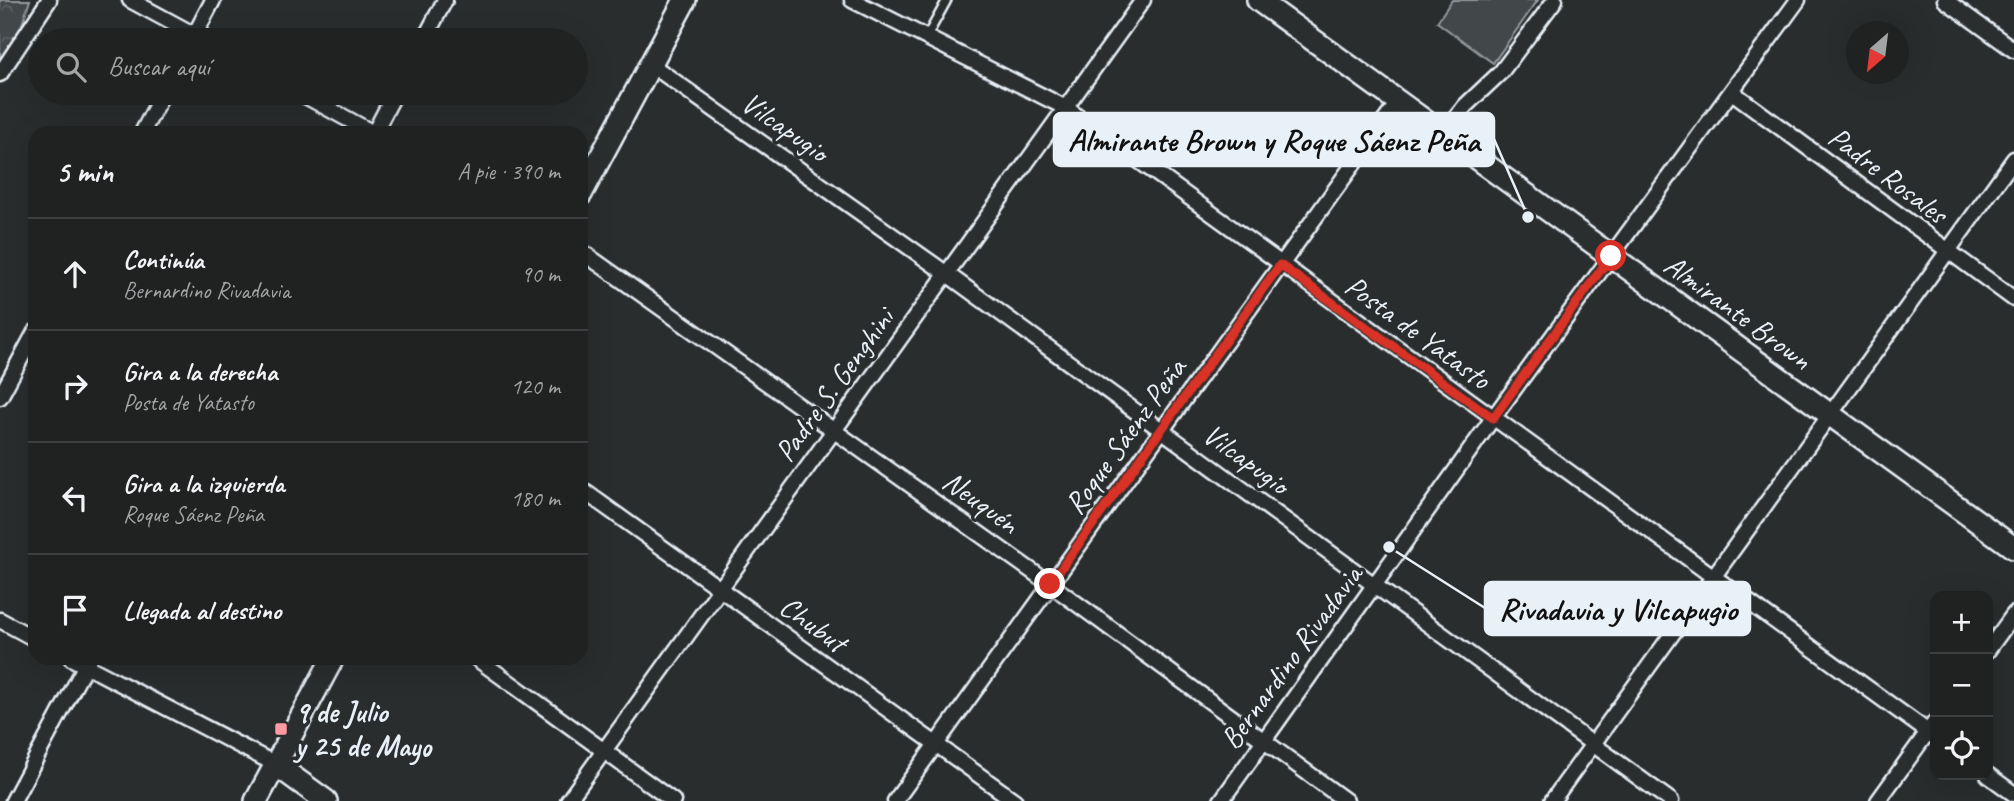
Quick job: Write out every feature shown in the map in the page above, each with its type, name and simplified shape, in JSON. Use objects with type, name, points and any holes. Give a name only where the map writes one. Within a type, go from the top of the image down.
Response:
[{"type":"street","points":[[30,28],[49,0]]},
{"type":"street","points":[[130,0],[179,28]]},
{"type":"street","points":[[201,28],[213,0]]},
{"type":"street","points":[[430,28],[445,0]]},
{"type":"street","points":[[588,181],[685,0]]},
{"type":"street","name":"Posta de Yatasto","points":[[852,0],[1066,108],[1713,577],[1930,728]]},
{"type":"street","name":"Padre S. Genghini","points":[[568,801],[1143,0]]},
{"type":"street","name":"Almirante Brown","points":[[1258,0],[2014,548]]},
{"type":"street","points":[[1443,134],[1465,106],[1501,72],[1555,0]]},
{"type":"street","name":"Bernardino Rivadavia","points":[[1221,801],[1493,418],[1798,0]]},
{"type":"street","points":[[1945,0],[2014,50]]},
{"type":"street","points":[[0,74],[28,32]]},
{"type":"street","name":"Vilcapugio","points":[[650,64],[947,274],[1671,801]]},
{"type":"street","name":"Padre Rosales","points":[[1732,92],[2014,299]]},
{"type":"street","name":"Roque Sáenz Peña","points":[[895,801],[1399,101]]},
{"type":"street","points":[[146,126],[157,105]]},
{"type":"street","points":[[322,105],[361,126]]},
{"type":"street","points":[[378,126],[389,105]]},
{"type":"street","points":[[1552,801],[2014,159]]},
{"type":"street","name":"Neuquén","points":[[588,256],[1050,584],[1346,801]]},
{"type":"street","points":[[0,397],[28,345]]},
{"type":"street","name":"Chubut","points":[[588,494],[1015,801]]},
{"type":"street","points":[[1993,643],[2014,614]]},
{"type":"street","points":[[0,620],[28,635]]},
{"type":"street","points":[[13,801],[85,665]]},
{"type":"street","points":[[93,665],[275,764],[326,801]]},
{"type":"street","points":[[256,801],[329,665]]},
{"type":"street","points":[[486,665],[673,801]]},
{"type":"street","points":[[1878,801],[1930,734]]},
{"type":"street","points":[[1993,779],[2014,794]]},
{"type":"lane","points":[[925,39],[947,0]]},
{"type":"green space","points":[[0,0],[30,0],[10,61],[0,63]]},
{"type":"green space","points":[[1452,0],[1538,0],[1493,63],[1437,22]]},
{"type":"place","name":"Almirante Brown y Roque Sáenz Peña","points":[[1528,217]]},
{"type":"place","name":"Rivadavia y Vilcapugio","points":[[1389,547]]},
{"type":"place","name":"9 de Julio y 25 de Mayo","points":[[281,729]]},
{"type":"route","points":[[1050,584],[1280,265],[1493,418],[1611,256]]}]
